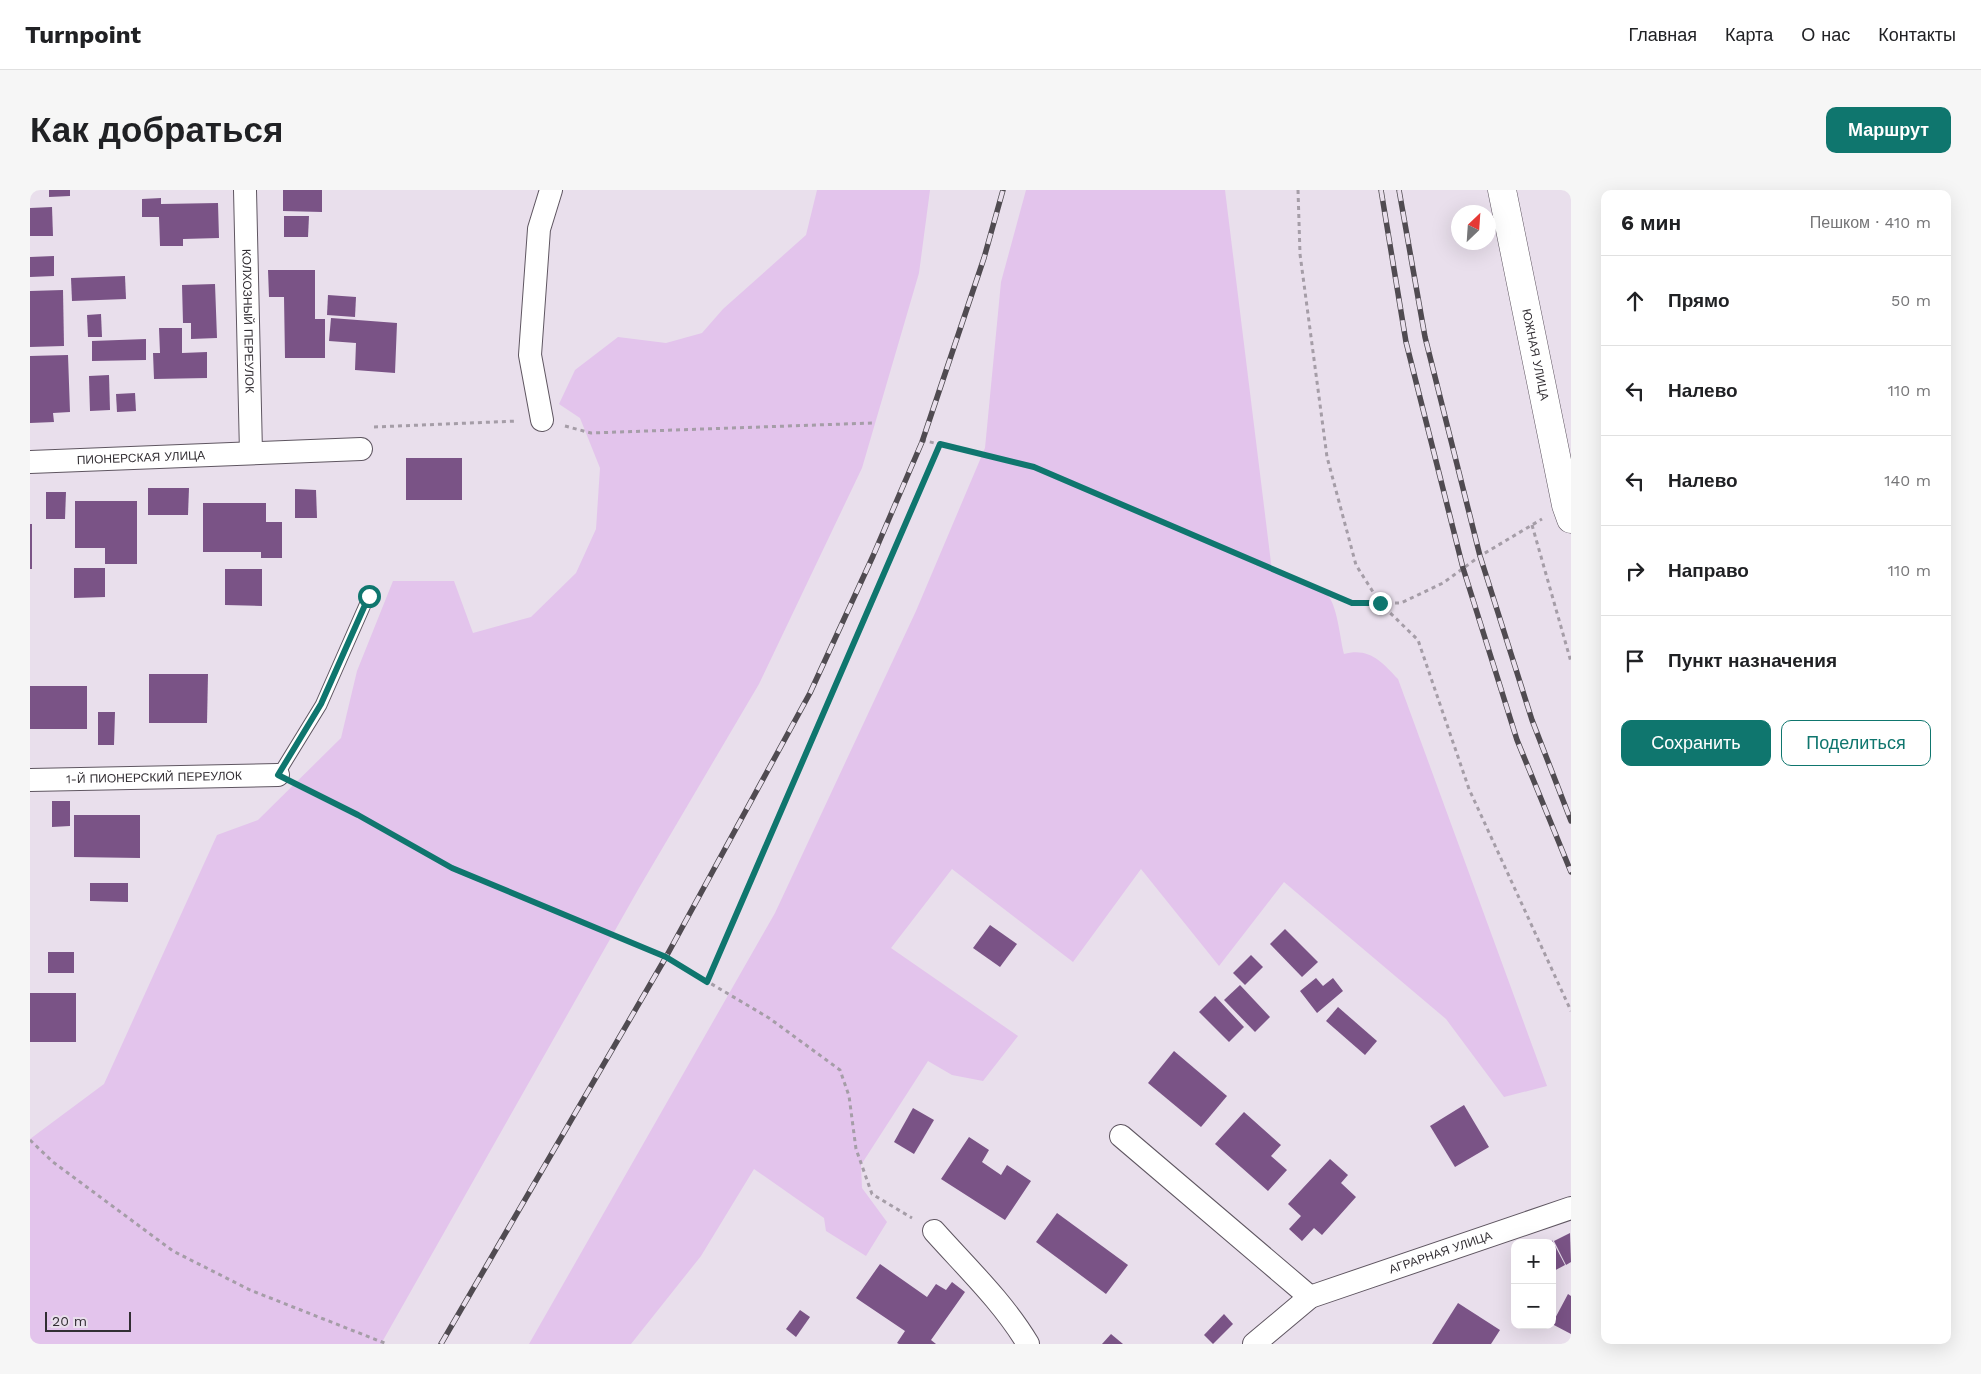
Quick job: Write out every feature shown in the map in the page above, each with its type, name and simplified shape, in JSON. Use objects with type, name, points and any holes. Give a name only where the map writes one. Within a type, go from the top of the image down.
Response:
[{"type":"street","name":"КОЛХОЗНЫЙ ПЕРЕУЛОК","points":[[245,190],[251,454]]},
{"type":"street","points":[[542,420],[530,355],[539,229],[551,190]]},
{"type":"street","name":"ЮЖНАЯ УЛИЦА","points":[[1502,190],[1564,458],[1569,512]]},
{"type":"street","name":"ПИОНЕРСКАЯ УЛИЦА","points":[[30,462],[361,449]]},
{"type":"street","name":"1-Й ПИОНЕРСКИЙ ПЕРЕУЛОК","points":[[30,780],[278,775]]},
{"type":"street","points":[[1121,1136],[1310,1297]]},
{"type":"street","name":"АГРАРНАЯ УЛИЦА","points":[[1254,1344],[1310,1297],[1571,1208]]},
{"type":"street","points":[[934,1231],[994,1296],[1028,1344]]},
{"type":"lane","points":[[278,775],[321,704],[369,596]]},
{"type":"path","points":[[1298,190],[1300,254],[1327,457],[1356,565],[1380,603],[1418,640],[1469,789],[1571,1011]]},
{"type":"path","points":[[361,449],[375,426],[542,420],[591,433],[872,423]]},
{"type":"path","points":[[922,440],[1034,467],[1352,603],[1401,603],[1443,583],[1480,556],[1532,525],[1569,512]]},
{"type":"path","points":[[707,982],[940,444]]},
{"type":"path","points":[[1532,525],[1571,662]]},
{"type":"path","points":[[278,775],[358,815],[452,868],[666,957],[769,1018],[840,1070],[848,1096],[856,1149],[872,1194],[934,1231]]},
{"type":"path","points":[[30,1140],[53,1162],[173,1251],[250,1290],[387,1344]]},
{"type":"shaded area","points":[[817,190],[930,190],[919,273],[862,468],[759,684],[639,888],[381,1344],[30,1344],[30,1139],[104,1084],[217,835],[258,820],[341,738],[357,671],[393,581],[454,581],[473,633],[531,617],[576,573],[596,529],[600,468],[580,418],[559,404],[575,370],[618,337],[666,343],[702,333],[723,309],[806,235]]},
{"type":"shaded area","points":[[1026,190],[1225,190],[1272,571],[1311,585],[1324,592],[1335,609],[1344,654],[1353,652],[1368,654],[1386,667],[1398,679],[1547,1086],[1504,1097],[1446,1019],[1284,882],[1219,966],[1141,869],[1073,962],[952,869],[891,948],[1018,1036],[983,1081],[952,1075],[928,1061],[861,1165],[862,1188],[887,1222],[866,1256],[826,1231],[824,1218],[754,1169],[701,1256],[631,1344],[529,1344],[775,913],[916,611],[985,448],[1001,282]]},
{"type":"building","points":[[49,190],[70,190],[70,196],[49,197]]},
{"type":"building","points":[[283,190],[322,190],[322,212],[283,211]]},
{"type":"building","points":[[161,198],[161,204],[218,203],[219,238],[183,239],[183,246],[160,246],[159,217],[142,217],[142,199]]},
{"type":"building","points":[[52,207],[53,236],[30,236],[30,208]]},
{"type":"building","points":[[284,216],[309,216],[308,237],[284,237]]},
{"type":"building","points":[[54,256],[54,276],[30,277],[30,257]]},
{"type":"building","points":[[268,270],[315,270],[315,319],[325,319],[325,358],[285,358],[284,297],[269,297]]},
{"type":"building","points":[[125,276],[126,299],[72,301],[71,278]]},
{"type":"building","points":[[215,284],[217,338],[191,339],[191,323],[183,323],[182,285]]},
{"type":"building","points":[[63,290],[64,346],[30,347],[30,291]]},
{"type":"building","points":[[328,295],[356,297],[355,317],[327,315]]},
{"type":"building","points":[[101,314],[102,337],[88,337],[87,315]]},
{"type":"building","points":[[331,318],[397,323],[395,373],[355,370],[356,343],[329,341]]},
{"type":"building","points":[[159,328],[182,328],[182,353],[207,352],[207,378],[154,379],[153,353],[160,353]]},
{"type":"building","points":[[146,339],[146,360],[92,361],[92,341]]},
{"type":"building","points":[[68,355],[70,412],[53,413],[54,422],[30,423],[30,356]]},
{"type":"building","points":[[109,375],[110,410],[90,411],[89,376]]},
{"type":"building","points":[[135,393],[136,411],[117,412],[116,394]]},
{"type":"building","points":[[406,458],[462,458],[462,500],[406,500]]},
{"type":"building","points":[[148,488],[189,488],[188,515],[148,515]]},
{"type":"building","points":[[295,489],[316,490],[317,518],[295,518]]},
{"type":"building","points":[[46,492],[66,492],[65,519],[46,519]]},
{"type":"building","points":[[75,501],[137,501],[137,564],[105,564],[105,548],[75,548]]},
{"type":"building","points":[[203,503],[266,503],[266,522],[282,522],[282,558],[261,558],[261,552],[203,552]]},
{"type":"building","points":[[30,524],[32,524],[32,569],[30,569]]},
{"type":"building","points":[[74,568],[105,568],[105,597],[74,598]]},
{"type":"building","points":[[225,569],[262,569],[262,606],[225,605]]},
{"type":"building","points":[[149,674],[208,674],[207,723],[149,723]]},
{"type":"building","points":[[30,686],[87,686],[87,729],[30,729]]},
{"type":"building","points":[[98,712],[115,712],[114,745],[98,745]]},
{"type":"building","points":[[52,801],[70,801],[70,826],[52,827]]},
{"type":"building","points":[[74,815],[140,815],[140,858],[74,857]]},
{"type":"building","points":[[90,883],[128,883],[128,902],[90,901]]},
{"type":"building","points":[[990,925],[1017,944],[1000,967],[973,948]]},
{"type":"building","points":[[1285,929],[1318,962],[1302,977],[1270,944]]},
{"type":"building","points":[[48,952],[74,952],[74,973],[48,973]]},
{"type":"building","points":[[1251,955],[1263,967],[1245,985],[1233,973]]},
{"type":"building","points":[[1316,978],[1323,986],[1333,978],[1343,991],[1317,1013],[1300,991]]},
{"type":"building","points":[[1240,985],[1270,1017],[1255,1032],[1224,1000]]},
{"type":"building","points":[[30,993],[76,993],[76,1042],[30,1042]]},
{"type":"building","points":[[1215,996],[1244,1027],[1229,1042],[1199,1012]]},
{"type":"building","points":[[1338,1007],[1377,1041],[1365,1055],[1326,1021]]},
{"type":"building","points":[[1174,1051],[1227,1096],[1201,1127],[1148,1083]]},
{"type":"building","points":[[1464,1105],[1489,1147],[1455,1167],[1430,1126]]},
{"type":"building","points":[[913,1108],[934,1120],[914,1154],[894,1142]]},
{"type":"building","points":[[1244,1112],[1281,1145],[1271,1156],[1287,1170],[1268,1191],[1215,1144]]},
{"type":"building","points":[[969,1137],[989,1150],[982,1162],[1001,1175],[1007,1165],[1031,1181],[1005,1220],[941,1179]]},
{"type":"building","points":[[1330,1159],[1348,1175],[1341,1183],[1356,1197],[1322,1235],[1314,1228],[1302,1241],[1289,1229],[1301,1216],[1288,1204]]},
{"type":"building","points":[[1057,1213],[1128,1265],[1106,1294],[1036,1242]]},
{"type":"building","points":[[1570,1233],[1571,1262],[1566,1265],[1556,1245],[1556,1240]]},
{"type":"building","points":[[1556,1248],[1565,1265],[1556,1270]]},
{"type":"building","points":[[880,1264],[927,1297],[936,1284],[946,1290],[952,1282],[965,1292],[931,1340],[936,1344],[897,1343],[905,1331],[856,1298]]},
{"type":"building","points":[[1568,1294],[1571,1296],[1571,1334],[1556,1326],[1556,1316]]},
{"type":"building","points":[[1458,1303],[1500,1330],[1491,1344],[1432,1344]]},
{"type":"building","points":[[800,1310],[810,1317],[796,1337],[786,1329]]},
{"type":"building","points":[[1224,1314],[1233,1324],[1213,1344],[1204,1335]]},
{"type":"building","points":[[1111,1334],[1123,1344],[1102,1344]]},
{"type":"railway","points":[[441,1344],[666,957],[810,693],[873,556],[922,442],[984,258],[1003,190]]},
{"type":"railway","points":[[1381,190],[1406,342],[1463,568],[1517,740],[1571,872]]},
{"type":"railway","points":[[1399,190],[1425,337],[1480,556],[1532,720],[1571,821]]},
{"type":"route","points":[[369,596],[321,704],[278,775],[358,815],[452,868],[666,957],[707,982],[940,444],[1034,467],[1238,556],[1352,603],[1380,603]]}]
